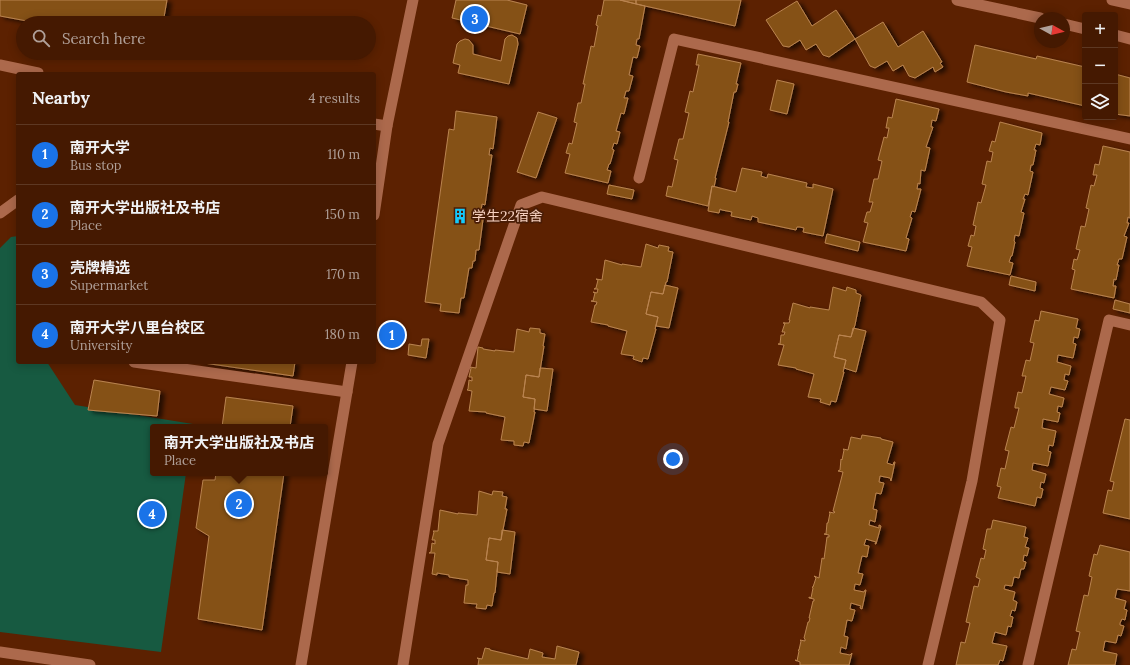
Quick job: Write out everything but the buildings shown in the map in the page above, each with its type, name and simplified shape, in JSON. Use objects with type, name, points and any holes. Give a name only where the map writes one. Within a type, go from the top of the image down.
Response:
[{"type":"street","points":[[376,201],[387,126],[413,0]]},
{"type":"street","points":[[957,0],[1034,17]]},
{"type":"street","points":[[1112,0],[1130,4]]},
{"type":"street","points":[[1070,25],[1082,27]]},
{"type":"street","points":[[1118,36],[1130,39]]},
{"type":"street","points":[[639,178],[674,38],[1130,139]]},
{"type":"street","points":[[0,65],[33,72]]},
{"type":"street","points":[[376,124],[387,126]]},
{"type":"street","points":[[403,665],[438,444],[521,205],[542,197],[981,302],[1000,320],[972,481],[928,665]]},
{"type":"street","points":[[0,213],[16,201]]},
{"type":"street","points":[[1028,665],[1109,320],[1130,325]]},
{"type":"street","points":[[148,364],[347,392]]},
{"type":"street","points":[[301,665],[352,364]]},
{"type":"street","points":[[0,652],[90,665]]},
{"type":"green space","points":[[16,236],[16,364],[48,364],[75,405],[193,424],[150,424],[150,476],[186,476],[161,652],[0,632],[0,248],[11,237]]},
{"type":"place","name":"壳牌精选","points":[[475,19]]},
{"type":"place","name":"学生22宿舍","points":[[460,216]]},
{"type":"place","name":"南开大学","points":[[392,335]]},
{"type":"place","name":"南开大学出版社及书店","points":[[239,504]]},
{"type":"place","name":"南开大学八里台校区","points":[[152,514]]}]
